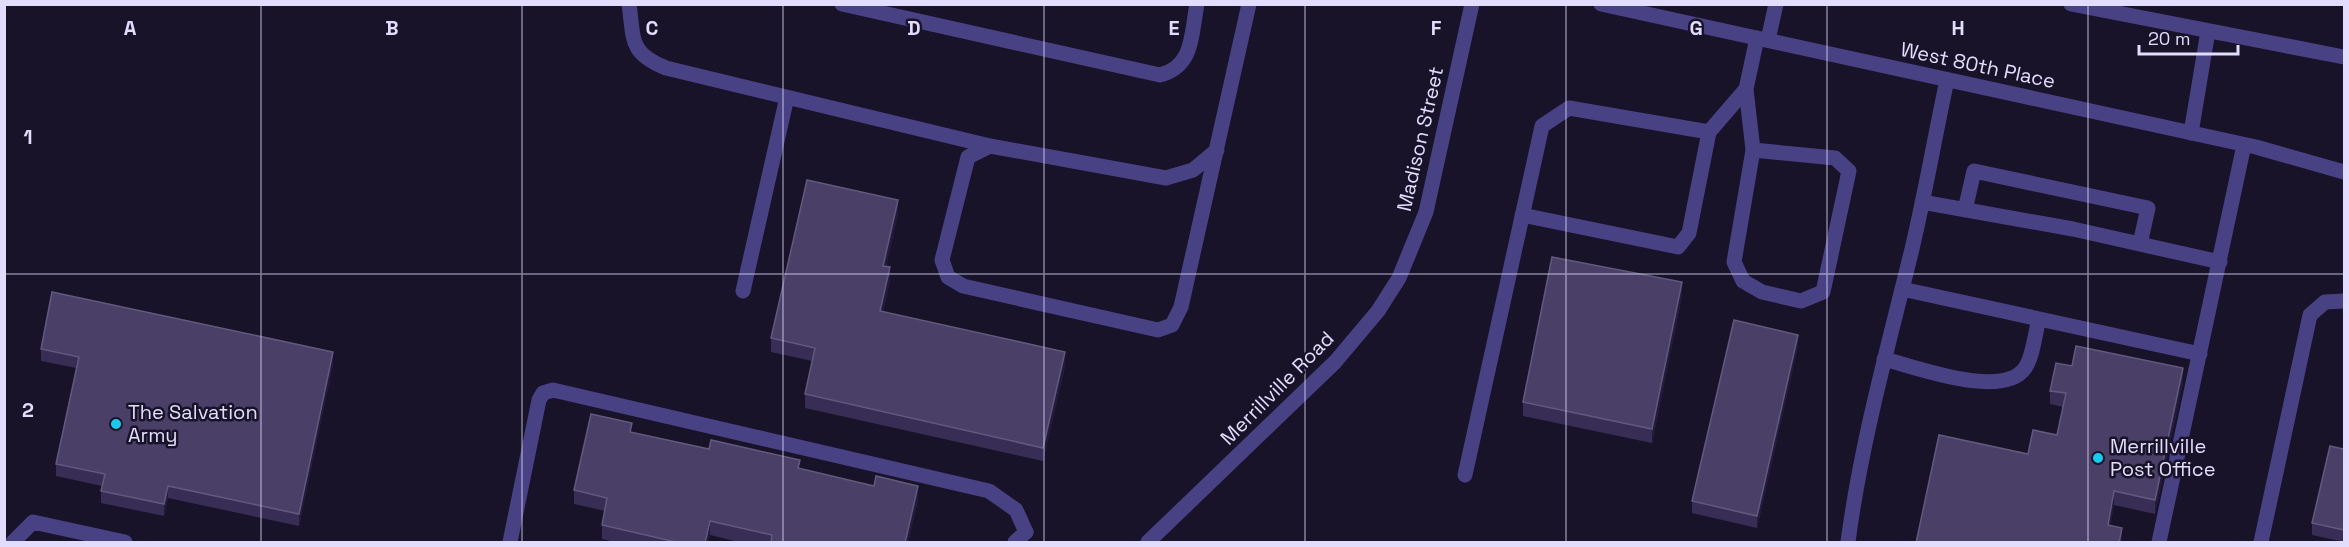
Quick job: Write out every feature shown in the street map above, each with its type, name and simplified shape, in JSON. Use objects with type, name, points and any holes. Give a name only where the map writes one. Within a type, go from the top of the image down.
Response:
[{"type":"street","points":[[629,4],[635,45],[647,60],[666,68],[990,146],[1166,178],[1193,170],[1217,150]]},
{"type":"street","points":[[842,4],[1160,75],[1176,71],[1187,56],[1197,4]]},
{"type":"street","points":[[990,146],[968,157],[942,260],[948,277],[963,286],[1158,330],[1172,325],[1181,307],[1249,4]]},
{"type":"street","name":"Madison Street","points":[[1414,246],[1432,184],[1472,4]]},
{"type":"street","name":"West 80th Place","points":[[1601,4],[2191,133],[2344,172]]},
{"type":"street","points":[[1522,215],[1678,247],[1689,232],[1709,132],[1746,89],[1776,4]]},
{"type":"street","points":[[2071,4],[2344,57]]},
{"type":"street","points":[[2191,133],[2208,31]]},
{"type":"street","points":[[1848,543],[1852,506],[1884,359],[1922,202],[1947,80]]},
{"type":"street","points":[[1746,89],[1753,150],[1734,262],[1743,281],[1762,292],[1801,301],[1822,292],[1849,171],[1835,158],[1753,150]]},
{"type":"street","points":[[743,291],[787,97]]},
{"type":"street","points":[[1465,475],[1542,126],[1569,108],[1709,132]]},
{"type":"street","points":[[2159,543],[2244,145]]},
{"type":"street","points":[[1965,210],[1974,171],[2148,208],[2140,244]]},
{"type":"street","points":[[1922,202],[2140,244],[2220,262]]},
{"type":"street","name":"Merrillville Road","points":[[1148,543],[1335,362],[1378,311],[1414,246]]},
{"type":"street","points":[[1902,289],[2200,354]]},
{"type":"street","points":[[2261,543],[2310,315],[2325,302],[2344,301]]},
{"type":"street","points":[[1884,359],[1979,383],[2010,381],[2026,368],[2039,319]]},
{"type":"street","points":[[510,543],[539,400],[543,393],[553,390],[989,491],[1016,510],[1026,532],[1015,543]]},
{"type":"street","points":[[13,543],[33,522],[125,543]]},
{"type":"building","points":[[807,180],[898,200],[883,266],[890,267],[880,311],[1065,352],[1043,448],[805,394],[815,348],[771,338]]},
{"type":"building","points":[[1552,257],[1682,282],[1652,429],[1523,402]]},
{"type":"building","points":[[52,292],[333,352],[299,514],[168,486],[164,504],[101,491],[105,474],[56,464],[79,357],[41,349]]},
{"type":"building","points":[[1734,320],[1798,335],[1757,516],[1692,501]]},
{"type":"building","name":"Merrillville Post Office","points":[[2076,346],[2183,368],[2155,500],[2114,491],[2108,525],[2122,528],[2119,543],[1916,543],[1939,435],[2028,454],[2033,430],[2057,435],[2066,393],[2050,391],[2056,363],[2072,366]]},
{"type":"building","points":[[591,414],[632,423],[630,432],[709,449],[711,440],[800,460],[798,468],[874,486],[876,476],[918,486],[905,543],[771,543],[772,535],[710,521],[705,543],[680,543],[602,525],[607,498],[574,490]]},
{"type":"building","points":[[2330,446],[2344,449],[2344,530],[2312,523]]},
{"type":"place","name":"The Salvation Army","points":[[116,424]]},
{"type":"place","name":"Merrillville Post Office","points":[[2098,458]]}]
